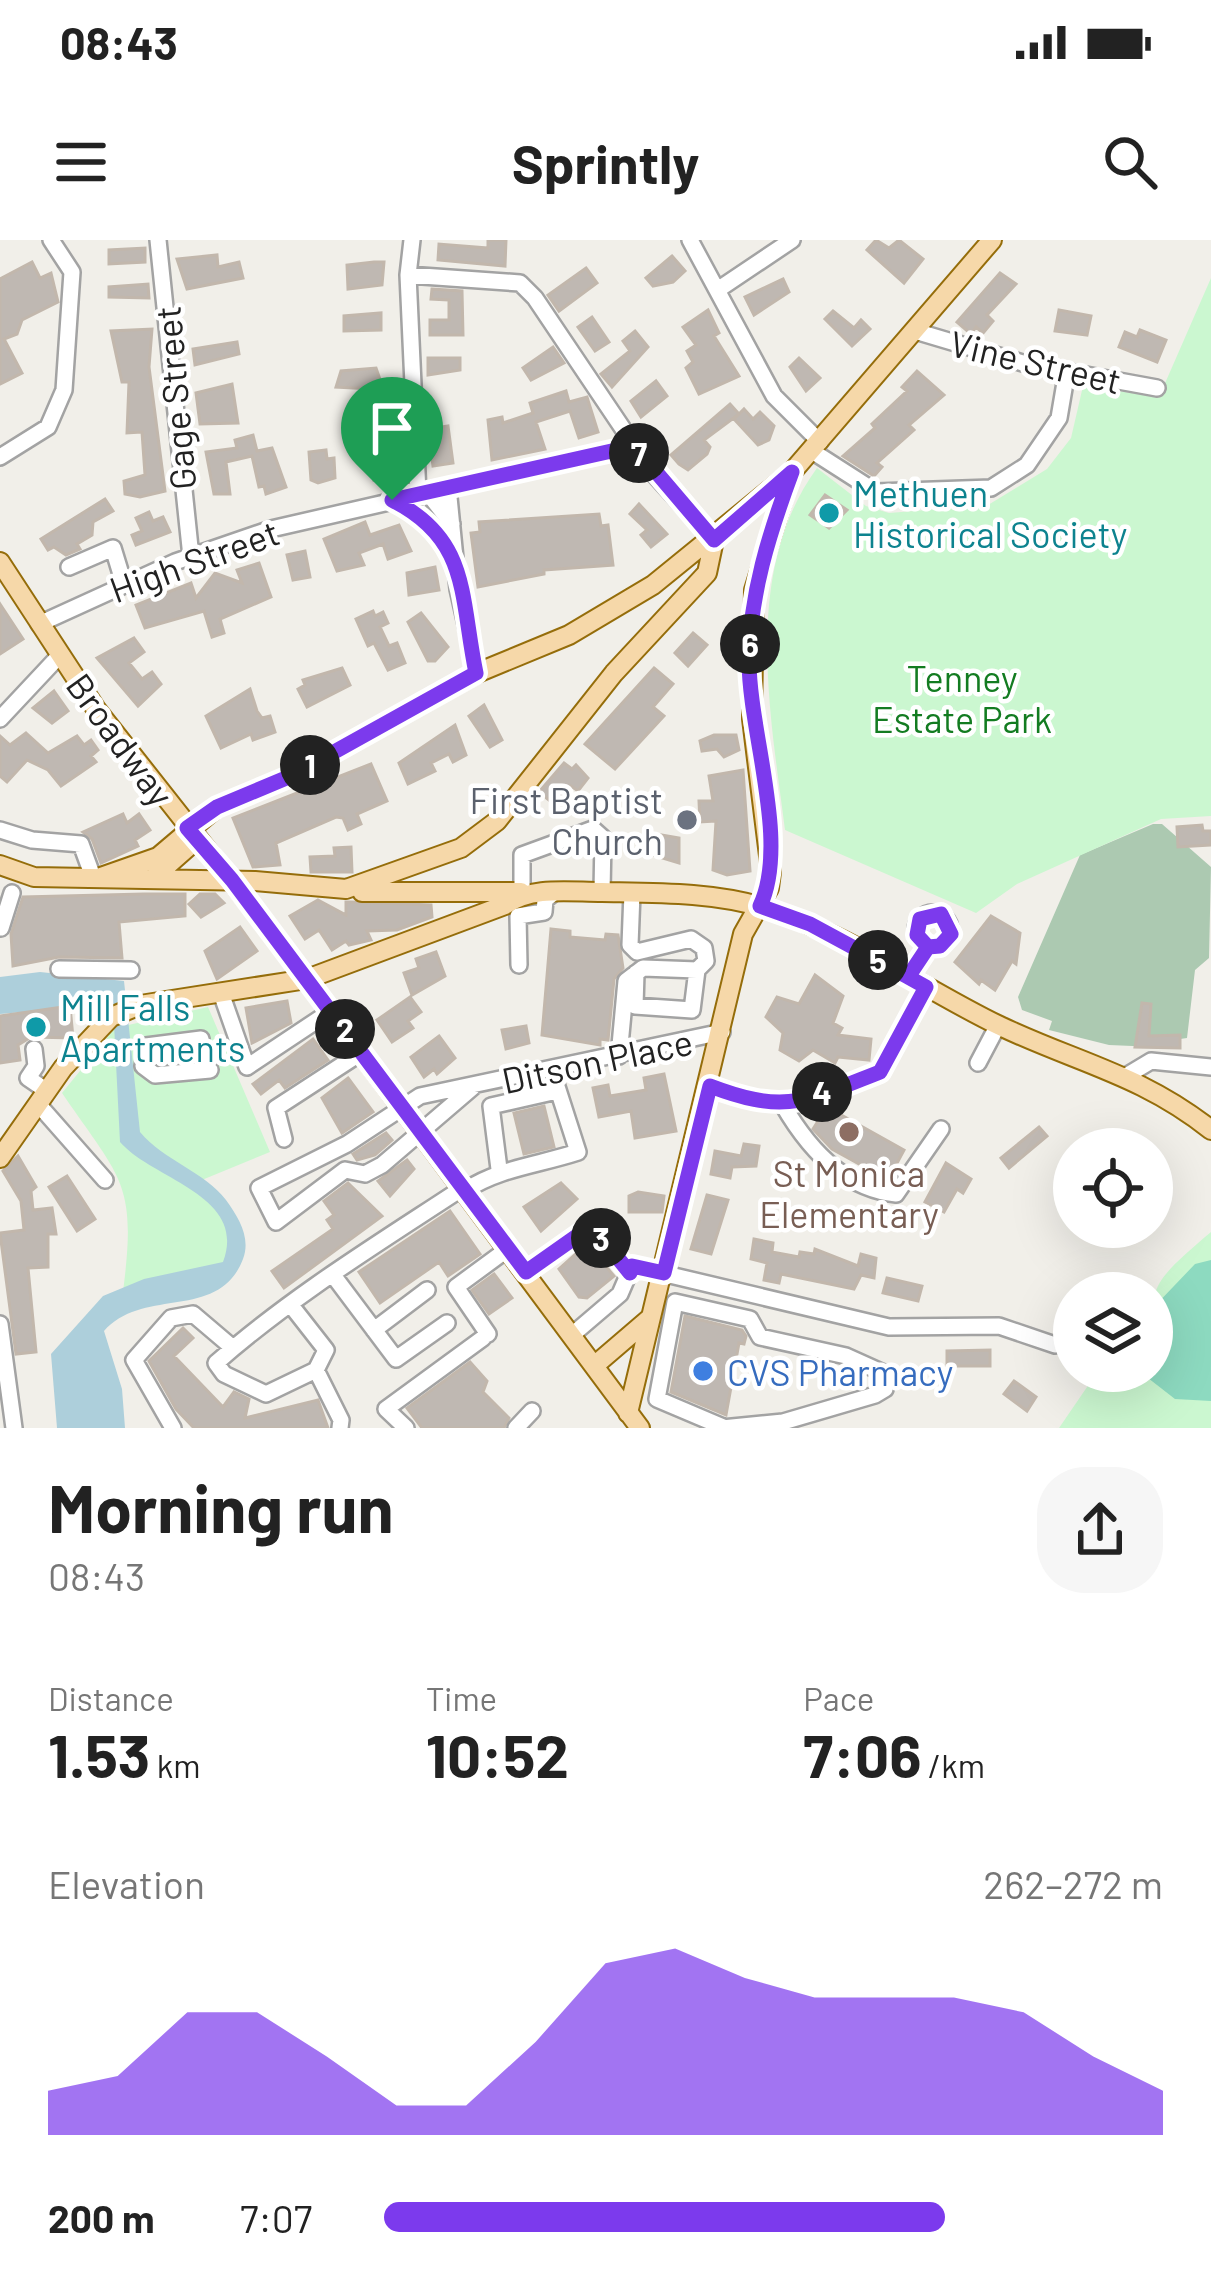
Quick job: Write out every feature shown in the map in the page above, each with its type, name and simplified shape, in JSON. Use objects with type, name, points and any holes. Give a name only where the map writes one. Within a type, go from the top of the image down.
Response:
[{"type":"main road","points":[[153,878],[217,807],[291,776],[476,673],[569,634],[636,596],[714,540],[816,447],[992,240]]},
{"type":"main road","points":[[634,1420],[652,1314],[743,934],[770,880],[749,658],[754,590],[792,472]]},
{"type":"main road","points":[[346,889],[423,866],[496,821],[614,674],[707,574],[714,540]]},
{"type":"main road","name":"Broadway","points":[[0,562],[60,655],[191,834],[307,979],[634,1420]]},
{"type":"main road","points":[[97,877],[158,857],[191,834]]},
{"type":"main road","points":[[0,865],[34,877],[276,881],[346,889],[632,893],[760,906],[810,924],[998,1025],[1169,1096],[1211,1130]]},
{"type":"main road","points":[[260,917],[260,906],[276,881]]},
{"type":"main road","points":[[0,1158],[42,1097],[111,1017],[140,1005],[307,979],[505,904],[522,892]]},
{"type":"main road","points":[[594,1366],[626,1344],[652,1314]]},
{"type":"street","points":[[0,457],[48,427],[64,390],[72,272],[51,240]]},
{"type":"street","name":"Gage Street","points":[[158,240],[191,556]]},
{"type":"street","points":[[412,240],[408,275],[422,493],[459,522]]},
{"type":"street","points":[[690,240],[775,396],[816,447],[876,492],[991,488],[1027,465],[1048,434],[1058,418],[1067,371]]},
{"type":"street","points":[[719,289],[792,240]]},
{"type":"street","points":[[408,275],[520,283],[536,298],[652,472],[714,540]]},
{"type":"street","name":"Vine Street","points":[[915,331],[1067,371],[1157,388]]},
{"type":"street","name":"High Street","points":[[39,624],[191,556],[271,529],[448,487],[596,459],[634,446]]},
{"type":"street","points":[[448,487],[459,522],[454,552],[476,673]]},
{"type":"street","points":[[392,500],[422,516],[454,552]]},
{"type":"street","points":[[69,567],[112,548],[124,584]]},
{"type":"street","points":[[0,719],[60,655]]},
{"type":"street","points":[[522,892],[522,855],[593,829],[603,838],[602,892]]},
{"type":"street","points":[[0,830],[32,840],[81,844],[97,877]]},
{"type":"street","points":[[519,965],[518,916],[544,912],[545,900],[553,892]]},
{"type":"street","points":[[1,928],[12,893]]},
{"type":"street","points":[[632,893],[630,945],[637,952],[691,939],[704,948],[706,961],[697,970],[692,1010],[635,1006],[636,973]]},
{"type":"street","points":[[710,1086],[759,1104],[783,1105],[880,1072],[928,947]]},
{"type":"street","points":[[619,1056],[626,981],[643,968],[697,970]]},
{"type":"street","points":[[59,969],[131,970]]},
{"type":"street","points":[[221,993],[247,1067],[331,1011]]},
{"type":"street","points":[[978,1063],[998,1025]]},
{"type":"street","name":"Ditson Place","points":[[473,1087],[382,1165],[365,1174],[344,1170],[276,1222],[259,1188],[300,1169],[420,1096],[722,1032]]},
{"type":"street","points":[[201,1039],[146,1046],[143,1066],[155,1075],[210,1070]]},
{"type":"street","points":[[34,1049],[36,1066],[28,1078],[105,1180]]},
{"type":"street","points":[[284,1139],[276,1108],[362,1052]]},
{"type":"street","points":[[1126,1076],[1151,1061],[1211,1067]]},
{"type":"street","points":[[320,1366],[266,1394],[224,1374],[216,1364],[294,1300],[499,1169],[523,1170],[578,1152],[552,1071]]},
{"type":"street","points":[[499,1169],[491,1106],[557,1090]]},
{"type":"street","points":[[783,1105],[798,1131],[863,1190],[896,1194],[941,1129]]},
{"type":"street","points":[[300,1169],[316,1193]]},
{"type":"street","points":[[526,1272],[587,1229],[596,1231],[630,1273]]},
{"type":"street","points":[[406,1428],[386,1409],[485,1336],[456,1287],[508,1248]]},
{"type":"street","points":[[572,1335],[620,1294],[632,1266],[889,1327],[999,1326],[1053,1345]]},
{"type":"street","points":[[333,1275],[396,1360],[446,1323]]},
{"type":"street","points":[[374,1330],[428,1290]]},
{"type":"street","points":[[760,1336],[766,1297]]},
{"type":"street","points":[[294,1300],[326,1350],[320,1366],[340,1428]]},
{"type":"street","points":[[675,1302],[750,1319],[760,1336],[876,1366],[886,1374],[885,1389],[783,1422],[716,1426],[657,1399],[675,1302]]},
{"type":"street","points":[[173,1428],[134,1360],[171,1318],[193,1314],[233,1348]]},
{"type":"street","points":[[0,1324],[14,1428]]},
{"type":"street","points":[[517,1428],[532,1411]]},
{"type":"green space","name":"Tenney Estate Park","points":[[1211,278],[1211,816],[1161,819],[1017,884],[976,913],[785,830],[769,690],[770,596],[778,551],[793,508],[817,468],[866,506],[889,513],[988,505],[1047,469],[1071,438],[1083,386],[1159,397]]},
{"type":"green space","points":[[1162,824],[1211,867],[1209,958],[1195,970],[1187,1038],[1180,1039],[1180,1048],[1109,1045],[1049,1030],[1052,1021],[1022,1010],[1018,997],[1080,855]]},
{"type":"green space","points":[[208,1007],[270,1152],[197,1182],[236,1227],[229,1274],[123,1292],[128,1227],[120,1184],[62,1093],[115,1028]]},
{"type":"green space","points":[[1211,1232],[1211,1428],[1059,1428],[1084,1392],[1173,1392],[1173,1272],[1168,1272]]},
{"type":"green space","points":[[1211,1260],[1211,1401],[1175,1399],[1166,1392],[1173,1392],[1173,1287],[1195,1264]]},
{"type":"water","points":[[40,972],[124,981],[140,1132],[217,1190],[245,1236],[243,1259],[232,1278],[217,1290],[139,1310],[104,1331],[122,1389],[125,1428],[57,1428],[51,1354],[103,1296],[144,1279],[223,1262],[227,1239],[222,1220],[210,1205],[120,1142],[113,1004],[0,1014],[0,977]]},
{"type":"building","points":[[488,240],[506,240],[505,266],[438,260],[439,244],[488,248]]},
{"type":"building","points":[[876,240],[889,248],[899,240],[923,259],[904,283],[867,250]]},
{"type":"building","points":[[145,248],[145,262],[109,264],[109,250]]},
{"type":"building","points":[[217,255],[218,267],[239,262],[243,278],[187,289],[177,259]]},
{"type":"building","points":[[672,256],[685,271],[673,282],[653,286],[646,278]]},
{"type":"building","points":[[32,262],[40,278],[51,273],[58,302],[22,320],[17,334],[4,339],[22,373],[0,384],[0,279]]},
{"type":"building","points":[[384,262],[382,285],[348,289],[347,265]]},
{"type":"building","points":[[586,268],[597,283],[559,311],[548,295]]},
{"type":"building","points":[[1000,273],[1016,284],[987,315],[993,321],[983,333],[976,327],[971,334],[957,322]]},
{"type":"building","points":[[783,279],[789,292],[754,315],[745,297]]},
{"type":"building","points":[[148,284],[149,298],[109,297],[109,287]]},
{"type":"building","points":[[432,289],[462,291],[463,335],[430,335],[430,320],[449,320],[449,300],[431,299]]},
{"type":"building","points":[[708,310],[719,333],[714,336],[739,376],[699,394],[686,368],[693,362],[687,351],[696,345],[683,327]]},
{"type":"building","points":[[1059,310],[1091,316],[1087,335],[1055,331]]},
{"type":"building","points":[[833,311],[854,328],[861,320],[870,329],[852,346],[825,319]]},
{"type":"building","points":[[381,313],[381,330],[344,331],[344,316]]},
{"type":"building","points":[[592,317],[609,342],[595,351],[578,327]]},
{"type":"building","points":[[152,329],[149,367],[165,491],[140,497],[125,494],[124,481],[145,475],[142,432],[127,433],[129,382],[122,382],[111,331]]},
{"type":"building","points":[[1140,330],[1166,340],[1157,362],[1119,347],[1125,332],[1137,337]]},
{"type":"building","points":[[635,331],[648,347],[612,387],[601,374],[630,351],[623,341]]},
{"type":"building","points":[[237,342],[239,354],[195,365],[193,349]]},
{"type":"building","points":[[553,347],[564,363],[531,380],[523,368]]},
{"type":"building","points":[[428,358],[460,358],[460,370],[428,375]]},
{"type":"building","points":[[799,358],[820,378],[806,391],[790,367]]},
{"type":"building","points":[[376,368],[383,388],[373,398],[373,389],[336,387],[341,371]]},
{"type":"building","points":[[917,371],[944,395],[909,425],[914,430],[877,463],[882,467],[874,476],[843,456],[875,428],[872,424],[907,391],[902,387]]},
{"type":"building","points":[[656,381],[667,396],[641,417],[631,401]]},
{"type":"building","points":[[232,384],[238,423],[200,424],[196,393]]},
{"type":"building","points":[[566,391],[569,402],[587,397],[598,432],[579,438],[570,411],[536,422],[545,449],[492,460],[488,420],[502,417],[503,423],[533,413],[530,403]]},
{"type":"building","points":[[730,404],[739,414],[704,440],[710,447],[707,454],[688,470],[679,464],[671,455]]},
{"type":"building","points":[[744,409],[753,419],[760,412],[774,426],[769,440],[758,445],[734,419]]},
{"type":"building","points":[[448,426],[453,463],[433,466],[428,429]]},
{"type":"building","points":[[386,428],[398,477],[374,480],[371,430]]},
{"type":"building","points":[[253,435],[257,451],[272,448],[286,487],[266,494],[264,486],[259,487],[252,456],[226,462],[230,494],[214,494],[206,452],[237,448],[235,440]]},
{"type":"building","points":[[326,450],[327,459],[334,458],[335,478],[318,483],[311,480],[309,452]]},
{"type":"building","name":"Methuen Historical Society","points":[[825,495],[847,510],[829,528],[810,515]]},
{"type":"building","points":[[105,499],[113,511],[93,522],[92,535],[77,544],[80,549],[66,555],[54,547],[48,550],[41,539]]},
{"type":"building","points":[[639,504],[667,534],[651,547],[641,535],[647,530],[630,514]]},
{"type":"building","points":[[149,512],[153,521],[163,517],[170,532],[136,545],[132,535],[142,531],[136,518]]},
{"type":"building","points":[[599,514],[601,526],[608,525],[613,565],[544,570],[544,574],[478,587],[471,533],[480,532],[479,522]]},
{"type":"building","points":[[365,522],[370,535],[399,525],[411,551],[388,559],[383,544],[359,553],[364,565],[337,571],[324,539]]},
{"type":"building","points":[[305,551],[310,577],[293,580],[287,555]]},
{"type":"building","points":[[259,563],[271,597],[220,619],[224,633],[212,637],[204,611],[145,628],[136,605],[191,583],[196,598],[215,573],[242,583],[237,570]]},
{"type":"building","points":[[435,567],[439,590],[409,595],[407,573]]},
{"type":"building","points":[[0,604],[23,639],[0,654]]},
{"type":"building","points":[[373,611],[375,616],[383,612],[388,623],[380,627],[389,646],[397,643],[405,663],[388,670],[374,643],[368,646],[356,619]]},
{"type":"building","points":[[421,613],[448,647],[435,661],[428,661],[408,622]]},
{"type":"building","points":[[693,633],[707,645],[688,666],[675,653]]},
{"type":"building","points":[[134,638],[144,652],[129,663],[142,679],[152,672],[161,684],[138,706],[97,658]]},
{"type":"building","points":[[342,668],[350,685],[307,707],[298,689],[305,685],[303,680]]},
{"type":"building","points":[[654,668],[673,684],[653,707],[664,716],[615,769],[585,744]]},
{"type":"building","points":[[250,689],[257,711],[262,718],[270,716],[275,732],[253,740],[251,734],[221,748],[206,716]]},
{"type":"building","points":[[54,691],[68,711],[52,723],[33,708]]},
{"type":"building","points":[[484,705],[502,740],[490,747],[469,716]]},
{"type":"building","points":[[455,725],[466,755],[453,762],[449,754],[431,763],[435,771],[408,784],[399,763]]},
{"type":"building","points":[[26,733],[48,753],[77,736],[84,745],[91,740],[98,750],[91,756],[96,762],[61,786],[48,770],[27,760],[7,782],[0,776],[0,736],[10,745]]},
{"type":"building","points":[[714,735],[736,735],[739,750],[724,757],[717,749],[702,751],[700,741]]},
{"type":"building","points":[[564,763],[572,769],[576,765],[588,778],[578,791],[571,786],[555,805],[539,792]]},
{"type":"building","points":[[371,764],[387,801],[357,814],[361,824],[348,830],[343,818],[336,817],[276,843],[280,865],[253,867],[233,818]]},
{"type":"building","points":[[743,770],[750,871],[727,875],[713,870],[716,821],[700,822],[699,801],[713,801],[709,776]]},
{"type":"building","points":[[123,814],[127,823],[139,814],[150,830],[135,840],[138,846],[101,863],[92,839],[83,832]]},
{"type":"building","points":[[1202,825],[1203,831],[1211,831],[1211,845],[1178,847],[1177,827]]},
{"type":"building","points":[[650,833],[679,838],[679,863],[649,854]]},
{"type":"building","points":[[351,847],[352,872],[311,872],[310,857],[335,856],[334,848]]},
{"type":"building","points":[[185,894],[185,916],[119,922],[122,958],[59,957],[13,966],[11,934],[23,897]]},
{"type":"building","points":[[200,894],[215,894],[224,903],[201,917],[189,904]]},
{"type":"building","points":[[318,900],[346,915],[346,902],[431,905],[432,917],[397,930],[367,931],[371,940],[349,945],[346,941],[332,950],[319,930],[305,939],[290,916]]},
{"type":"building","points":[[991,916],[1020,933],[1016,964],[1012,961],[995,990],[981,980],[979,984],[955,962]]},
{"type":"building","points":[[240,927],[257,951],[217,979],[205,951]]},
{"type":"building","points":[[551,929],[570,931],[570,937],[605,940],[606,934],[618,935],[623,968],[614,979],[608,1040],[600,1039],[600,1045],[542,1035]]},
{"type":"building","points":[[436,952],[445,976],[412,995],[404,973],[419,968],[416,959]]},
{"type":"building","points":[[815,975],[843,996],[833,1023],[842,1028],[838,1035],[871,1039],[869,1060],[838,1057],[835,1063],[813,1050],[799,1061],[780,1050],[783,1033],[766,1017],[777,997],[799,1004]]},
{"type":"building","points":[[410,997],[421,1012],[408,1021],[413,1028],[392,1042],[377,1020]]},
{"type":"building","points":[[287,1001],[291,1023],[252,1043],[246,1008]]},
{"type":"building","points":[[1142,1003],[1151,1004],[1149,1036],[1180,1035],[1180,1048],[1135,1047]]},
{"type":"building","name":"Mill Falls Apartments","points":[[70,1006],[73,1038],[31,1037],[18,1045],[20,1060],[0,1063],[0,1016]]},
{"type":"building","points":[[526,1026],[529,1043],[506,1049],[502,1030]]},
{"type":"building","points":[[439,1036],[455,1058],[437,1074],[434,1069],[424,1077],[411,1057]]},
{"type":"building","points":[[313,1039],[328,1060],[285,1088],[279,1080],[261,1094],[253,1084]]},
{"type":"building","points":[[664,1074],[676,1131],[635,1138],[631,1111],[599,1117],[593,1088],[608,1085],[610,1096],[646,1090],[644,1078]]},
{"type":"building","points":[[348,1078],[373,1112],[342,1133],[322,1098]]},
{"type":"building","points":[[544,1106],[554,1147],[524,1154],[514,1113]]},
{"type":"building","points":[[827,1107],[904,1150],[888,1180],[832,1149],[813,1129]]},
{"type":"building","points":[[1039,1127],[1047,1136],[1009,1168],[1001,1158]]},
{"type":"building","points":[[386,1133],[392,1140],[375,1155],[357,1160],[353,1154]]},
{"type":"building","points":[[744,1144],[759,1146],[756,1166],[732,1167],[730,1178],[711,1174],[715,1151],[741,1156]]},
{"type":"building","points":[[18,1156],[36,1187],[31,1191],[33,1210],[52,1208],[56,1234],[48,1234],[48,1267],[28,1268],[36,1352],[16,1354],[0,1233],[24,1230],[21,1201],[3,1171]]},
{"type":"building","points":[[407,1160],[414,1169],[390,1196],[378,1181]]},
{"type":"building","points":[[946,1163],[971,1179],[963,1193],[957,1189],[944,1212],[925,1202]]},
{"type":"building","points":[[67,1176],[95,1219],[77,1231],[49,1187]]},
{"type":"building","points":[[348,1183],[382,1216],[284,1288],[272,1271],[333,1229],[327,1220],[334,1215],[324,1201]]},
{"type":"building","points":[[561,1183],[577,1199],[541,1231],[524,1207]]},
{"type":"building","points":[[638,1192],[664,1196],[662,1212],[629,1212],[629,1196]]},
{"type":"building","points":[[707,1195],[728,1200],[711,1254],[691,1249]]},
{"type":"building","points":[[450,1211],[480,1254],[448,1276],[439,1262],[380,1303],[359,1272]]},
{"type":"building","points":[[754,1239],[773,1243],[772,1252],[799,1257],[800,1252],[814,1254],[815,1249],[858,1266],[861,1254],[876,1258],[874,1278],[861,1275],[854,1289],[781,1274],[779,1283],[764,1280],[767,1263],[751,1259]]},
{"type":"building","points":[[587,1244],[614,1276],[587,1298],[579,1297],[559,1269]]},
{"type":"building","points":[[494,1274],[512,1298],[489,1314],[472,1290]]},
{"type":"building","points":[[887,1278],[922,1286],[918,1301],[883,1293]]},
{"type":"building","name":"CVS Pharmacy","points":[[685,1316],[742,1330],[746,1336],[744,1344],[739,1343],[726,1415],[671,1392]]},
{"type":"building","points":[[183,1328],[193,1338],[174,1356],[223,1407],[234,1392],[249,1399],[245,1418],[318,1400],[328,1428],[194,1428],[176,1409],[149,1361]]},
{"type":"building","points":[[990,1350],[990,1366],[947,1366],[947,1351]]},
{"type":"building","points":[[470,1362],[487,1381],[483,1392],[509,1418],[504,1428],[422,1428],[407,1408]]},
{"type":"building","points":[[1014,1381],[1036,1397],[1027,1411],[1004,1394]]},
{"type":"place","name":"Methuen Historical Society","points":[[829,513]]},
{"type":"place","name":"First Baptist Church","points":[[687,820]]},
{"type":"place","name":"Mill Falls Apartments","points":[[36,1027]]},
{"type":"place","name":"St Monica Elementary","points":[[849,1132]]},
{"type":"place","name":"CVS Pharmacy","points":[[703,1371]]},
{"type":"route","points":[[392,500],[422,516],[454,552],[476,673],[291,776],[217,807],[187,828],[232,880],[526,1272],[587,1229],[596,1231],[630,1273],[632,1266],[664,1273],[710,1086],[759,1104],[783,1105],[880,1072],[926,987],[908,977],[928,947],[945,944],[951,934],[946,917],[935,912],[924,915],[916,930],[928,947],[908,977],[810,924],[760,906],[769,888],[770,851],[752,719],[749,658],[754,590],[792,472],[714,540],[634,446],[392,500]]}]
